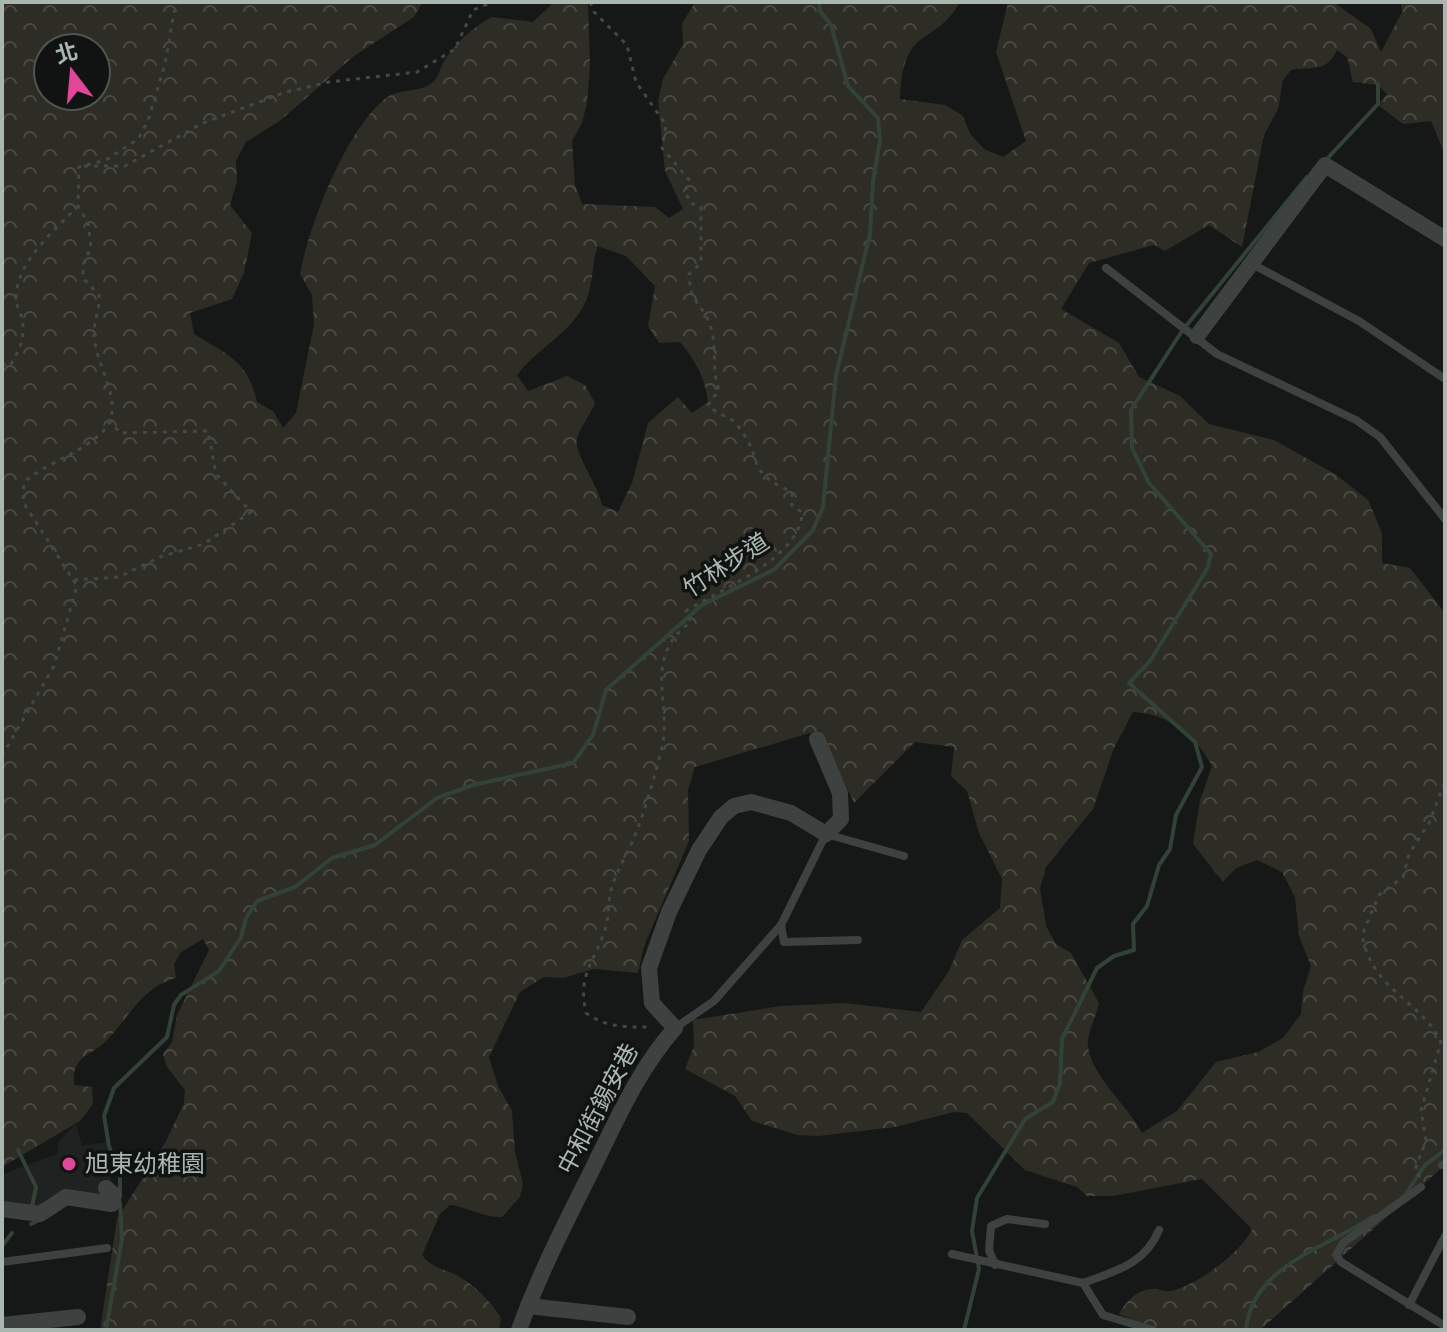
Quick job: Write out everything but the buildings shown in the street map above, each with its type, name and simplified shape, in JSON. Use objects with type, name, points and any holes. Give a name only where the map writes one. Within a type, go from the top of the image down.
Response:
[{"type":"street","points":[[1197,336],[1325,165],[1445,239]]},
{"type":"street","points":[[675,1028],[652,1003],[649,968],[675,899],[699,850],[721,817],[734,806],[751,802],[791,813],[826,834],[841,819],[840,793],[817,739]]},
{"type":"street","name":"中和街錫安巷","points":[[519,1330],[633,1087],[651,1055],[675,1028]]},
{"type":"street","points":[[2,1209],[40,1214],[66,1197],[112,1204],[114,1195],[106,1188]]},
{"type":"street","points":[[528,1306],[628,1317]]},
{"type":"street","points":[[2,1325],[78,1317]]},
{"type":"lane","points":[[1252,264],[1359,321],[1445,379]]},
{"type":"lane","points":[[1106,268],[1217,354],[1356,420],[1380,437],[1445,519]]},
{"type":"lane","points":[[675,1028],[714,1001],[781,925],[826,834],[904,856]]},
{"type":"lane","points":[[781,925],[784,942],[858,940]]},
{"type":"lane","points":[[1421,1187],[1343,1243],[1336,1255],[1445,1326]]},
{"type":"lane","points":[[995,1265],[989,1250],[991,1226],[1007,1219],[1045,1224]]},
{"type":"lane","points":[[1083,1283],[1136,1262],[1151,1250],[1159,1230]]},
{"type":"lane","points":[[1409,1305],[1445,1236]]},
{"type":"lane","points":[[2,1262],[107,1248]]},
{"type":"lane","points":[[952,1254],[1031,1274],[1069,1277],[1083,1283],[1103,1315],[1153,1330]]},
{"type":"path","points":[[2,756],[54,666],[77,586],[23,502],[24,482],[40,468],[100,435],[114,406],[94,333],[100,312],[99,295],[83,278],[83,265],[91,247],[88,223],[78,206],[79,167],[106,160],[138,139],[148,121],[165,64],[174,12],[180,2]]},
{"type":"path","points":[[84,166],[125,166],[203,123],[286,92],[329,82],[417,72],[455,49],[473,10],[493,2]]},
{"type":"path","name":"竹林步道","points":[[590,2],[594,12],[627,45],[636,82],[666,125],[662,148],[690,181],[685,191],[690,203],[701,207],[701,263],[689,274],[690,298],[709,321],[717,368],[715,380],[719,390],[708,405],[728,414],[748,439],[756,469],[773,483],[792,492],[792,506],[802,512],[802,522],[790,545],[763,568],[686,611],[691,622],[675,634],[664,654],[660,676],[662,749],[641,820],[611,892],[605,929],[583,978],[586,1013],[598,1021],[619,1028],[675,1028]]},
{"type":"path","points":[[2,364],[10,366],[22,348],[23,320],[16,302],[19,284],[34,253],[78,206]]},
{"type":"path","points":[[74,580],[119,577],[160,557],[204,544],[251,512],[216,474],[208,431],[120,433],[108,419]]},
{"type":"path","points":[[1421,1187],[1421,1177],[1415,1170],[1426,1140],[1421,1110],[1441,1042],[1435,1030],[1392,991],[1373,966],[1362,935],[1379,895],[1403,877],[1409,854],[1429,823],[1444,786]]},
{"type":"shaded area","name":"旭東幼稚園","points":[[76,1124],[82,1146],[107,1142],[113,1200],[68,1194],[42,1211],[2,1212],[3,1174],[57,1154],[59,1141]]},
{"type":"green space","points":[[2,2],[423,2],[414,17],[354,56],[281,120],[246,142],[236,161],[237,181],[230,205],[252,233],[244,273],[232,299],[190,313],[194,334],[242,368],[257,402],[274,412],[283,428],[296,413],[314,324],[312,295],[300,274],[321,205],[343,155],[371,113],[385,99],[430,84],[459,43],[492,17],[533,22],[554,2],[588,2],[590,66],[587,103],[582,123],[572,141],[575,185],[582,204],[655,207],[669,218],[683,209],[665,171],[658,101],[663,79],[683,44],[682,24],[695,2],[960,2],[940,26],[913,47],[902,75],[900,99],[945,105],[962,115],[971,135],[984,149],[1003,157],[1026,141],[996,52],[1008,2],[1333,2],[1371,29],[1381,52],[1402,12],[1401,2],[1445,2],[1445,155],[1431,121],[1403,124],[1378,105],[1387,94],[1378,85],[1353,82],[1347,57],[1337,50],[1324,65],[1291,70],[1283,80],[1278,109],[1264,135],[1242,247],[1209,225],[1165,251],[1154,245],[1089,263],[1061,309],[1119,343],[1139,377],[1180,396],[1209,424],[1274,440],[1335,474],[1368,500],[1382,533],[1382,563],[1410,568],[1445,613],[1445,1165],[1260,1330],[1158,1330],[1119,1314],[1136,1294],[1152,1289],[1170,1291],[1204,1276],[1228,1258],[1247,1238],[1252,1229],[1202,1179],[1113,1196],[1087,1196],[1077,1187],[1025,1170],[967,1113],[954,1112],[895,1127],[818,1136],[797,1135],[752,1121],[735,1096],[685,1069],[694,1046],[693,1020],[781,1006],[845,1003],[921,1012],[949,971],[962,940],[1000,908],[1002,879],[979,833],[967,791],[951,776],[954,747],[915,742],[854,803],[820,730],[695,767],[688,790],[689,841],[644,946],[638,973],[594,969],[563,978],[544,977],[520,992],[489,1057],[498,1086],[512,1111],[515,1152],[523,1184],[520,1197],[502,1217],[450,1205],[440,1214],[422,1255],[483,1295],[501,1318],[499,1330],[100,1330],[117,1219],[165,1143],[184,1103],[185,1090],[167,1067],[163,1054],[172,1042],[177,1015],[209,950],[203,939],[181,952],[174,964],[176,978],[153,989],[104,1043],[78,1063],[74,1071],[74,1085],[92,1087],[93,1104],[80,1121],[2,1167]],"holes":[[[598,246],[626,256],[655,286],[648,326],[659,343],[680,342],[686,349],[702,377],[708,402],[692,413],[678,397],[648,423],[632,483],[618,512],[602,505],[579,452],[577,438],[595,403],[585,385],[567,376],[528,391],[517,375],[580,313],[589,294]],[[1133,712],[1158,717],[1180,728],[1206,755],[1212,766],[1200,801],[1193,844],[1223,882],[1236,868],[1257,860],[1282,872],[1295,897],[1299,936],[1311,966],[1303,991],[1301,1014],[1283,1038],[1258,1052],[1216,1062],[1177,1111],[1142,1133],[1103,1080],[1091,1057],[1089,1036],[1099,1003],[1071,953],[1056,944],[1046,926],[1040,888],[1046,867],[1093,809],[1114,748]]]},
{"type":"waterway","points":[[120,1194],[120,1177],[109,1146],[104,1116],[114,1088],[167,1037],[174,1005],[181,995],[219,971],[241,937],[246,918],[257,901],[295,887],[332,858],[375,845],[437,798],[473,785],[573,763],[593,735],[606,690],[702,605],[775,569],[813,530],[823,507],[836,375],[870,234],[873,182],[880,140],[878,118],[848,86],[831,25],[820,11],[819,2]]},
{"type":"waterway","points":[[1325,161],[1378,104],[1378,84]]},
{"type":"waterway","points":[[964,1330],[979,1269],[972,1231],[977,1198],[1025,1119],[1053,1102],[1060,1083],[1062,1039],[1097,968],[1114,956],[1134,950],[1133,924],[1147,906],[1159,865],[1170,849],[1176,815],[1202,767],[1195,742],[1129,683],[1150,661],[1207,569],[1211,554],[1149,483],[1132,448],[1131,410],[1182,331],[1307,177]]},
{"type":"waterway","points":[[18,1150],[36,1187],[32,1207]]},
{"type":"waterway","points":[[1405,1195],[1425,1165],[1445,1150]]},
{"type":"waterway","points":[[106,1330],[122,1239],[120,1203]]},
{"type":"waterway","points":[[1246,1330],[1251,1308],[1262,1289],[1277,1274],[1314,1249],[1374,1216]]},
{"type":"waterway","points":[[31,1224],[41,1219]]},
{"type":"waterway","points":[[2,1246],[12,1233]]},
{"type":"place","name":"旭東幼稚園","points":[[69,1164]]}]
